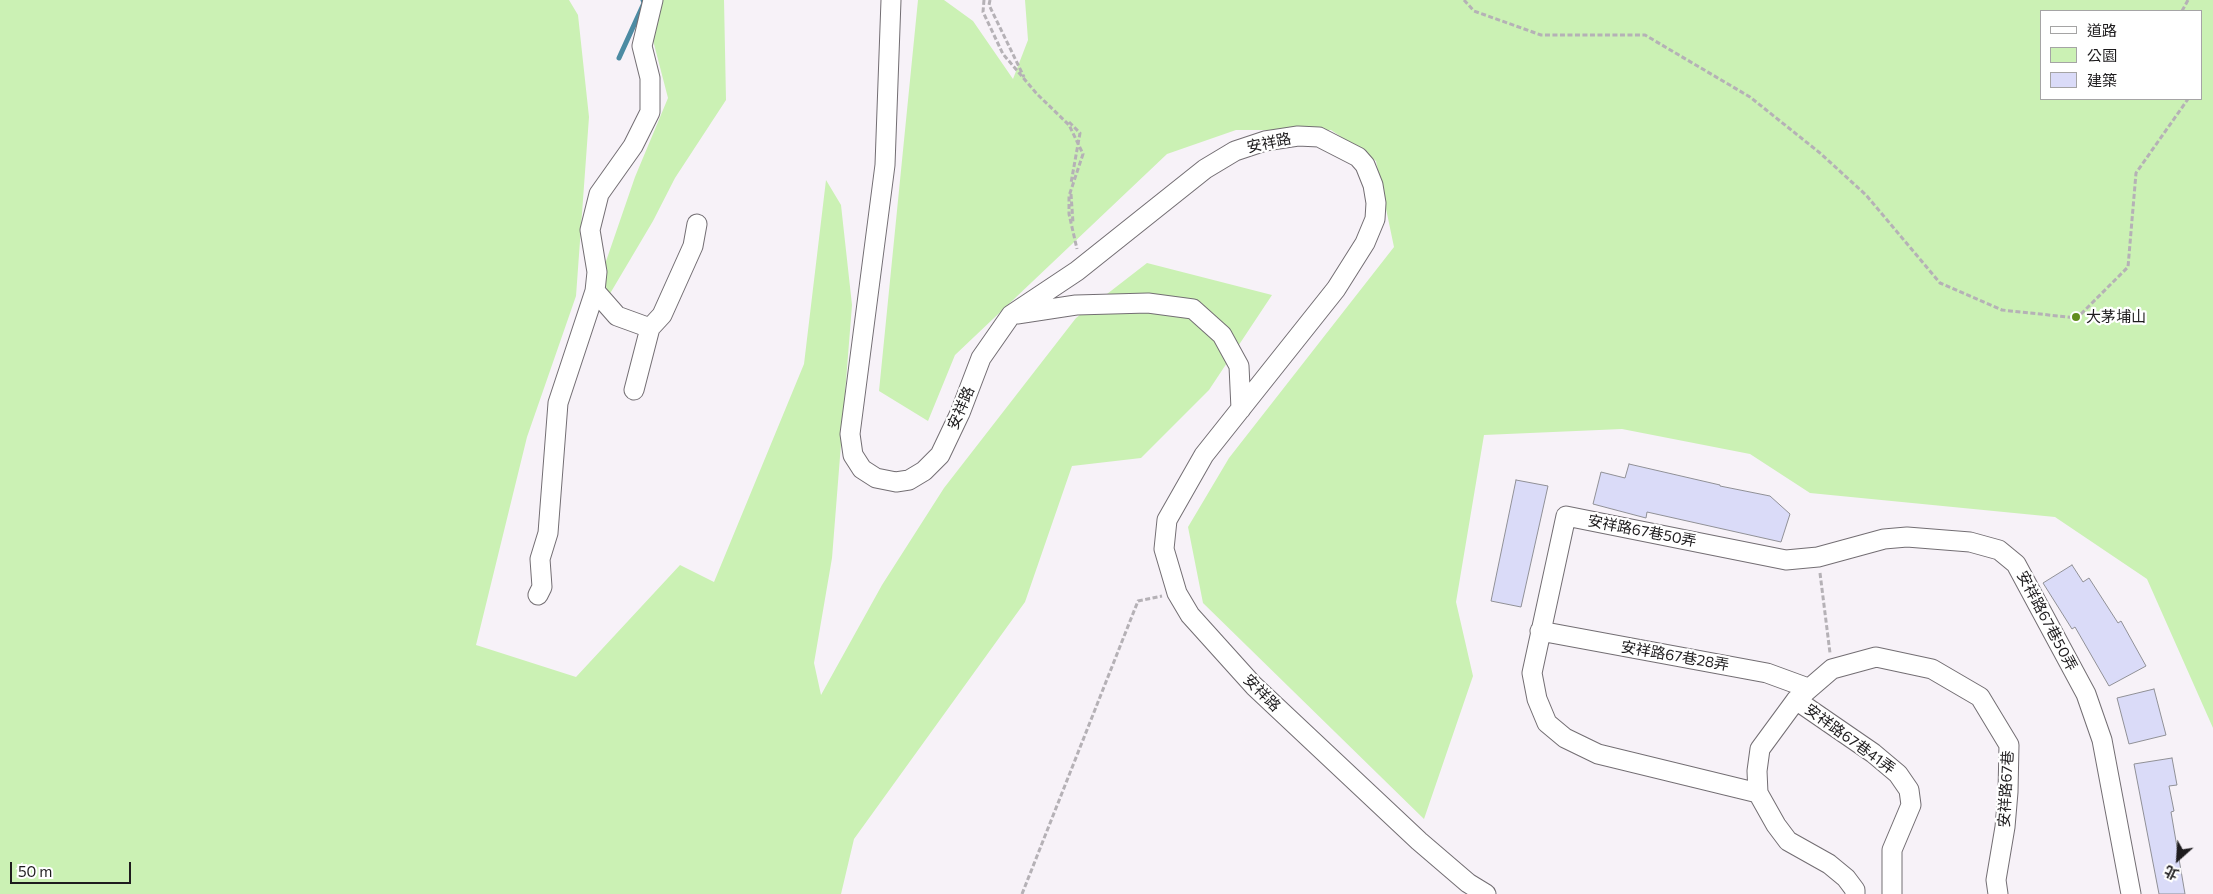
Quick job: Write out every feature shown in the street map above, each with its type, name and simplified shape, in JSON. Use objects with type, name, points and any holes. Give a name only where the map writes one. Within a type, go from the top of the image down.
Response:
[{"type":"street","points":[[538,595],[542,587],[540,559],[548,533],[558,403],[595,291],[597,272],[590,230],[599,194],[633,146],[650,112],[650,78],[642,46],[654,0]]},
{"type":"street","name":"安祥路","points":[[891,0],[885,165],[850,434],[853,455],[862,469],[876,478],[896,482],[909,480],[924,471],[940,456],[960,413],[981,358],[1011,315],[1204,169],[1236,151],[1265,141],[1298,136],[1320,137],[1358,157],[1365,165],[1373,185],[1376,203],[1375,219],[1365,243],[1336,290],[1204,455],[1167,520],[1164,549],[1177,593],[1190,615],[1254,686],[1419,841],[1468,883],[1486,894]]},
{"type":"street","points":[[634,390],[650,328],[662,315],[693,246],[697,224]]},
{"type":"street","points":[[595,291],[617,316],[650,328]]},
{"type":"street","points":[[1011,315],[1085,305],[1148,303],[1193,309],[1222,335],[1239,366],[1241,409]]},
{"type":"street","name":"安祥路67巷50弄","points":[[1540,631],[1566,516],[1786,560],[1818,557],[1884,539],[1907,537],[1970,542],[1999,550],[2016,564],[2086,694],[2102,740],[2131,894]]},
{"type":"street","points":[[1540,631],[1532,673],[1537,699],[1547,723],[1565,738],[1598,754],[1758,793]]},
{"type":"street","name":"安祥路67巷28弄","points":[[1540,631],[1767,673],[1802,694]]},
{"type":"street","name":"安祥路67巷","points":[[1855,894],[1846,878],[1829,864],[1788,841],[1776,825],[1758,793],[1757,771],[1760,749],[1802,694],[1832,669],[1876,657],[1932,669],[1980,697],[2008,745],[2008,792],[2005,827],[1996,880],[1998,894]]},
{"type":"street","name":"安祥路67巷41弄","points":[[1802,694],[1898,774],[1909,790],[1911,805],[1892,850],[1892,894]]},
{"type":"path","points":[[984,0],[983,12],[1003,54],[1037,94],[1069,125],[1083,154],[1069,196],[1069,214],[1078,264]]},
{"type":"path","points":[[990,0],[989,5],[1029,86],[1080,133],[1070,188],[1078,264]]},
{"type":"path","points":[[1464,0],[1474,11],[1541,35],[1645,35],[1750,97],[1820,153],[1866,195],[1940,284],[2002,310],[2077,318],[2128,267],[2136,173],[2187,100]]},
{"type":"path","points":[[1818,557],[1832,669]]},
{"type":"path","points":[[1022,894],[1138,601],[1177,593]]},
{"type":"green space","points":[[0,0],[569,0],[578,15],[589,117],[576,296],[527,437],[476,645],[576,677],[680,565],[714,582],[804,364],[826,180],[841,205],[852,305],[832,558],[814,663],[821,695],[882,585],[944,488],[1076,318],[1147,263],[1272,295],[1209,390],[1141,458],[1072,466],[1025,602],[854,839],[841,894],[0,894]]},
{"type":"green space","points":[[649,0],[724,0],[726,100],[675,178],[653,221],[608,297],[603,270],[635,177],[668,98],[648,21]]},
{"type":"green space","points":[[918,0],[944,0],[973,21],[1013,79],[1028,40],[1025,0],[2213,0],[2213,728],[2147,579],[2055,517],[1810,493],[1750,454],[1622,429],[1484,435],[1456,602],[1473,676],[1424,819],[1203,603],[1188,527],[1229,458],[1394,247],[1376,161],[1331,130],[1236,130],[1167,154],[955,355],[928,421],[879,391]]},
{"type":"building","points":[[1629,464],[1770,496],[1790,514],[1781,542],[1647,512],[1646,518],[1593,504],[1601,472],[1625,478]]},
{"type":"building","points":[[1516,480],[1548,486],[1521,607],[1491,601]]},
{"type":"building","points":[[2072,565],[2083,582],[2089,578],[2118,623],[2121,621],[2146,666],[2109,686],[2075,627],[2072,629],[2043,583]]},
{"type":"building","points":[[2154,689],[2166,735],[2129,744],[2117,698]]},
{"type":"building","points":[[2172,758],[2177,785],[2169,786],[2174,811],[2171,812],[2185,894],[2159,894],[2134,764]]},
{"type":"waterway","points":[[619,58],[644,3],[643,0]]},
{"type":"place","name":"大茅埔山","points":[[2076,317]]}]
